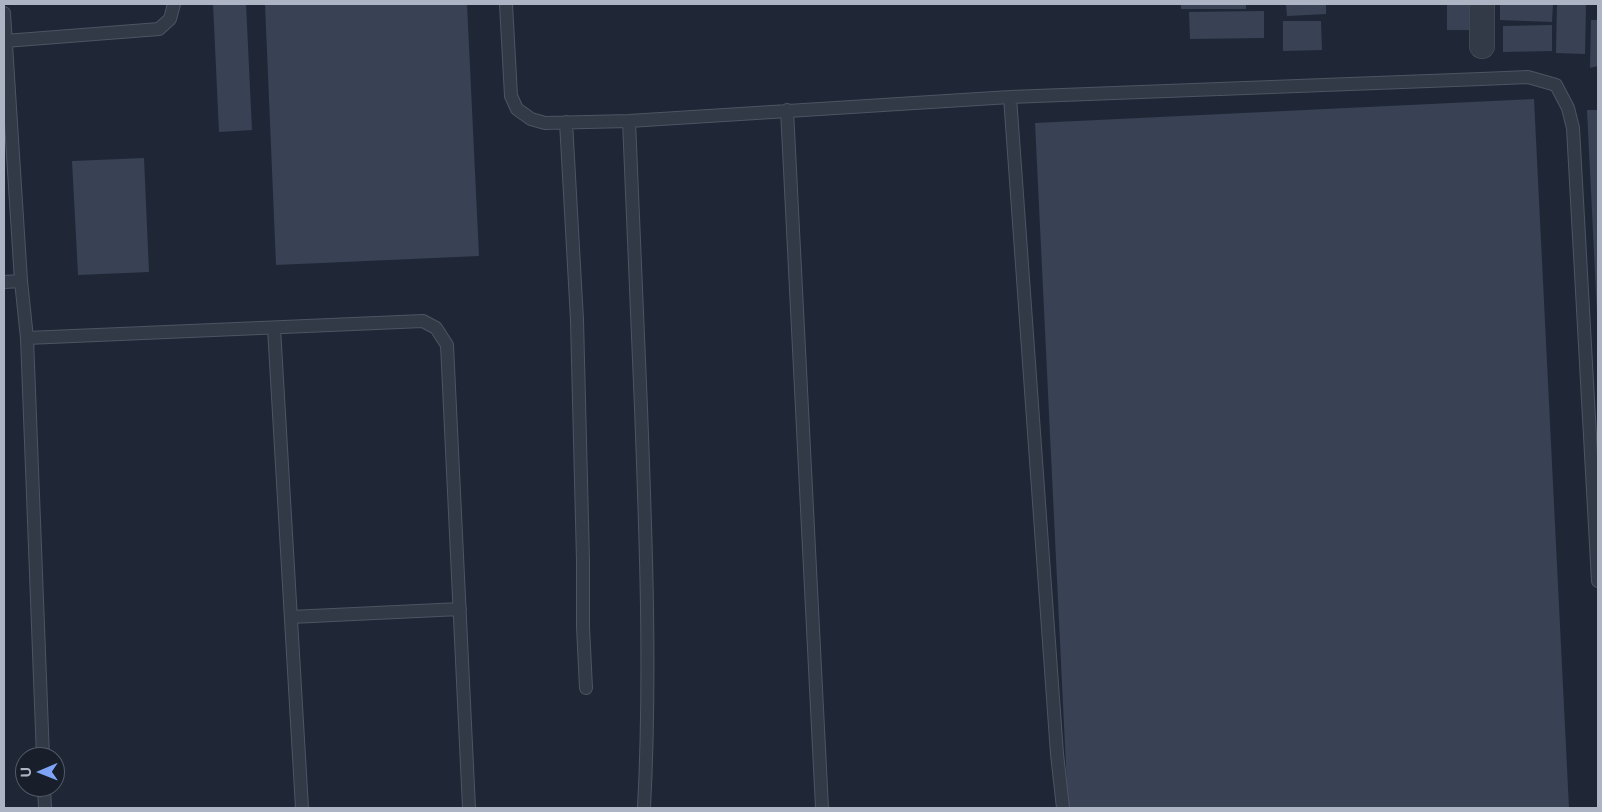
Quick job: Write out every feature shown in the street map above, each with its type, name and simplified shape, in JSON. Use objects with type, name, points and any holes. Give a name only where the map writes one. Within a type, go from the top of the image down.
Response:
[{"type":"street","points":[[1482,4],[1482,46]]},
{"type":"lane","points":[[5,41],[159,29],[170,19],[174,4]]},
{"type":"lane","points":[[506,4],[512,96],[517,109],[530,119],[545,123],[629,121],[1010,97],[1528,77],[1556,85],[1568,108],[1573,128],[1598,581]]},
{"type":"lane","points":[[4,13],[21,282],[27,338],[43,747]]},
{"type":"lane","points":[[1010,97],[1057,754],[1063,808]]},
{"type":"lane","points":[[787,110],[822,808]]},
{"type":"lane","points":[[629,121],[646,525],[648,663],[647,754],[644,808]]},
{"type":"lane","points":[[566,122],[577,320],[583,627],[586,688]]},
{"type":"lane","points":[[4,282],[21,282]]},
{"type":"lane","points":[[27,338],[423,321],[436,328],[447,345],[469,808]]},
{"type":"lane","points":[[274,328],[302,808]]},
{"type":"lane","points":[[291,617],[460,609]]},
{"type":"building","points":[[213,4],[246,4],[252,130],[219,132]]},
{"type":"building","points":[[265,4],[467,4],[479,256],[276,265]]},
{"type":"building","points":[[1181,4],[1246,4],[1246,9],[1181,9]]},
{"type":"building","points":[[1286,4],[1326,4],[1326,14],[1287,16]]},
{"type":"building","points":[[1447,4],[1472,4],[1473,30],[1447,30]]},
{"type":"building","points":[[1500,4],[1553,4],[1552,22],[1500,20]]},
{"type":"building","points":[[1557,4],[1586,4],[1585,54],[1556,53]]},
{"type":"building","points":[[1264,11],[1264,38],[1190,39],[1189,12]]},
{"type":"building","points":[[1591,20],[1598,20],[1598,66],[1590,68]]},
{"type":"building","points":[[1283,21],[1321,21],[1322,50],[1283,51]]},
{"type":"building","points":[[1552,25],[1552,51],[1503,52],[1503,26]]},
{"type":"building","points":[[1534,99],[1569,808],[1068,808],[1035,123]]},
{"type":"building","points":[[1587,110],[1598,110],[1598,314],[1597,314]]},
{"type":"building","points":[[144,158],[149,272],[78,275],[72,161]]}]
